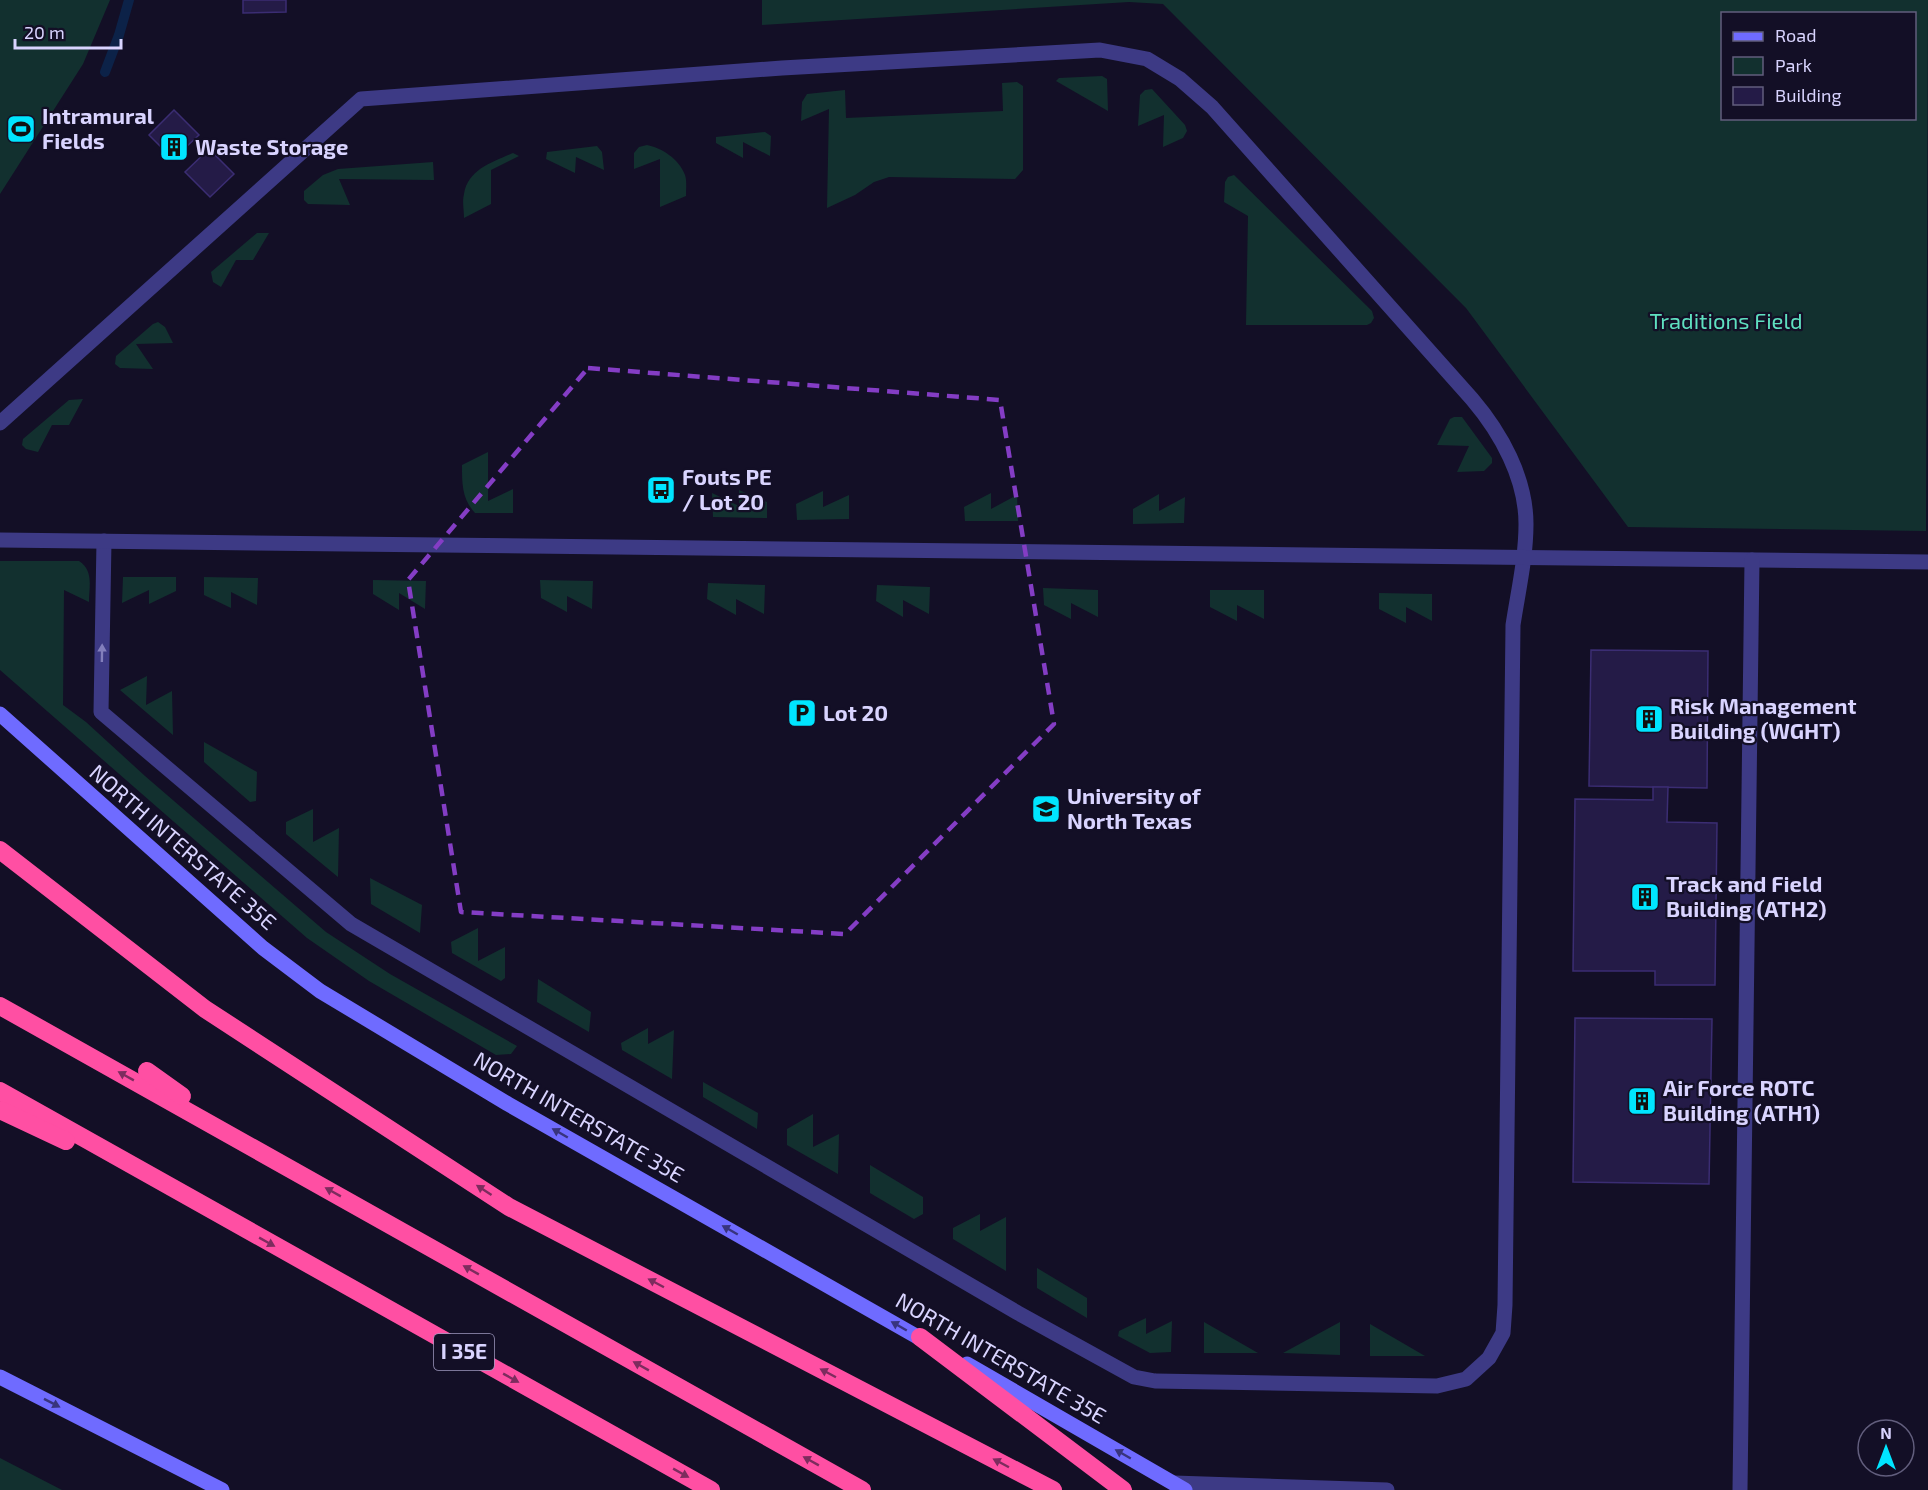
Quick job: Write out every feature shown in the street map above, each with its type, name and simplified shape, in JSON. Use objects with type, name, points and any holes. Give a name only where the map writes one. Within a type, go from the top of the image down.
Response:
[{"type":"highway","points":[[0,850],[205,1009],[509,1207],[1053,1490]]},
{"type":"highway","points":[[0,1006],[862,1490]]},
{"type":"highway","points":[[147,1071],[257,1150]]},
{"type":"highway","name":"I 35E","points":[[0,1091],[711,1490]]},
{"type":"highway","points":[[0,1110],[216,1213]]},
{"type":"highway","points":[[920,1338],[1123,1490]]},
{"type":"main road","name":"NORTH INTERSTATE 35E","points":[[0,714],[254,940],[320,990],[508,1104],[1180,1486]]},
{"type":"main road","points":[[0,1377],[222,1490]]},
{"type":"lane","points":[[0,423],[362,99],[761,70],[1100,50],[1147,59],[1197,93],[1212,107],[1472,399],[1485,414],[1507,450],[1520,484],[1526,522],[1524,557],[1513,625],[1505,1305],[1503,1333],[1489,1358],[1466,1379],[1437,1386],[1164,1381],[1134,1377],[1018,1313],[351,924],[101,712],[104,541]]},
{"type":"lane","points":[[0,540],[1928,562]]},
{"type":"lane","points":[[1740,1490],[1752,560]]},
{"type":"lane","points":[[1180,1486],[1387,1490]]},
{"type":"highlighted area","points":[[588,368],[1000,400],[1054,724],[845,934],[461,912],[408,580]]},
{"type":"green space","name":"Intramural Fields","points":[[0,0],[110,0],[83,64],[0,194]]},
{"type":"green space","name":"Traditions Field","points":[[762,0],[1928,0],[1926,531],[1628,527],[1466,308],[1163,4],[1129,2],[762,25]]},
{"type":"green space","points":[[1102,76],[1107,79],[1108,111],[1056,81],[1059,78]]},
{"type":"green space","points":[[1017,82],[1023,86],[1023,170],[1015,179],[889,177],[874,182],[855,195],[827,208],[829,109],[801,121],[802,102],[807,94],[845,90],[846,118],[1003,111],[1002,83]]},
{"type":"green space","points":[[1152,89],[1185,125],[1187,131],[1183,138],[1163,147],[1164,115],[1138,126],[1140,95],[1145,90]]},
{"type":"green space","points":[[765,132],[771,136],[770,156],[743,142],[743,158],[716,143],[716,137]]},
{"type":"green space","points":[[647,145],[664,152],[679,164],[686,177],[686,196],[660,207],[660,159],[634,169],[634,153],[639,147]]},
{"type":"green space","points":[[597,146],[602,152],[604,170],[576,157],[575,173],[546,159],[547,152]]},
{"type":"green space","points":[[513,153],[519,156],[491,170],[491,204],[464,218],[463,197],[466,185],[471,178],[490,163]]},
{"type":"green space","points":[[433,162],[434,180],[339,179],[350,205],[308,204],[304,200],[304,191],[323,175],[338,169]]},
{"type":"green space","points":[[1234,175],[1372,311],[1374,318],[1371,323],[1367,325],[1246,325],[1248,216],[1224,202],[1225,182],[1228,177]]},
{"type":"green space","points":[[257,233],[269,233],[253,260],[236,260],[221,287],[213,282],[211,272]]},
{"type":"green space","points":[[158,322],[165,327],[173,343],[136,344],[153,369],[120,368],[115,364],[116,356]]},
{"type":"green space","points":[[83,399],[69,425],[52,425],[38,452],[26,449],[22,445],[23,439],[69,400]]},
{"type":"green space","points":[[1462,417],[1492,458],[1492,463],[1484,471],[1457,472],[1469,446],[1437,445],[1450,419]]},
{"type":"green space","points":[[488,452],[488,501],[513,489],[513,513],[475,513],[465,497],[462,465]]},
{"type":"green space","points":[[739,490],[767,502],[767,518],[713,517],[712,493],[739,506]]},
{"type":"green space","points":[[823,491],[823,507],[849,495],[849,519],[797,520],[796,504]]},
{"type":"green space","points":[[991,493],[991,509],[1017,495],[1018,521],[965,521],[964,507]]},
{"type":"green space","points":[[1159,494],[1159,511],[1185,497],[1184,523],[1133,524],[1133,509]]},
{"type":"green space","points":[[0,561],[79,561],[87,569],[90,579],[89,602],[64,590],[63,705],[86,722],[326,932],[390,974],[517,1046],[511,1054],[496,1055],[369,981],[307,938],[0,670]]},
{"type":"green space","points":[[123,577],[176,577],[176,591],[149,604],[149,590],[122,603]]},
{"type":"green space","points":[[204,577],[258,578],[257,605],[231,592],[231,608],[204,595]]},
{"type":"green space","points":[[373,580],[426,581],[425,609],[399,593],[399,610],[373,594]]},
{"type":"green space","points":[[540,580],[593,581],[592,609],[567,596],[567,612],[541,598]]},
{"type":"green space","points":[[708,583],[765,585],[764,614],[736,599],[736,615],[707,599]]},
{"type":"green space","points":[[877,585],[930,587],[929,614],[903,600],[903,617],[876,601]]},
{"type":"green space","points":[[1043,588],[1098,590],[1098,617],[1071,603],[1071,619],[1044,605]]},
{"type":"green space","points":[[1210,590],[1264,590],[1264,619],[1237,605],[1237,621],[1210,607]]},
{"type":"green space","points":[[1379,593],[1432,594],[1432,621],[1406,607],[1406,623],[1379,609]]},
{"type":"green space","points":[[147,676],[146,705],[172,691],[173,735],[120,690]]},
{"type":"green space","points":[[204,742],[257,772],[256,801],[250,802],[204,762]]},
{"type":"green space","points":[[313,809],[313,842],[339,828],[338,877],[286,834],[286,822]]},
{"type":"green space","points":[[370,878],[422,905],[420,933],[371,904]]},
{"type":"green space","points":[[478,928],[478,961],[505,947],[505,978],[501,981],[452,953],[451,942]]},
{"type":"green space","points":[[538,979],[591,1012],[589,1032],[537,1002]]},
{"type":"green space","points":[[648,1028],[648,1044],[674,1030],[672,1079],[622,1050],[621,1043]]},
{"type":"green space","points":[[703,1082],[758,1113],[757,1129],[703,1097]]},
{"type":"green space","points":[[813,1114],[813,1147],[839,1134],[838,1174],[787,1145],[787,1129]]},
{"type":"green space","points":[[870,1165],[923,1197],[923,1214],[914,1219],[870,1193]]},
{"type":"green space","points":[[980,1214],[980,1231],[1006,1217],[1006,1271],[953,1239],[953,1228]]},
{"type":"green space","points":[[1037,1268],[1087,1298],[1087,1318],[1037,1288]]},
{"type":"green space","points":[[1146,1318],[1146,1334],[1172,1321],[1171,1352],[1150,1353],[1118,1336],[1119,1331]]},
{"type":"green space","points":[[1204,1322],[1258,1353],[1204,1353]]},
{"type":"green space","points":[[1340,1322],[1340,1355],[1283,1353]]},
{"type":"green space","points":[[1370,1324],[1425,1356],[1370,1356]]},
{"type":"green space","points":[[0,1458],[62,1490],[0,1490]]},
{"type":"building","points":[[243,0],[286,0],[286,12],[243,13]]},
{"type":"building","name":"Waste Storage","points":[[174,110],[199,135],[173,159],[149,135]]},
{"type":"building","name":"Waste Storage","points":[[209,149],[234,174],[210,197],[185,172]]},
{"type":"building","name":"Risk Management Building (WGHT)","points":[[1591,650],[1708,651],[1707,788],[1589,786]]},
{"type":"building","name":"Track and Field Building (ATH2)","points":[[1653,787],[1668,787],[1667,822],[1717,823],[1715,985],[1655,985],[1655,971],[1573,971],[1575,799],[1653,800]]},
{"type":"building","name":"Air Force ROTC Building (ATH1)","points":[[1575,1018],[1712,1019],[1709,1184],[1573,1182]]},
{"type":"waterway","points":[[105,72],[129,0]]},
{"type":"place","name":"Intramural Fields","points":[[21,129]]},
{"type":"place","name":"Waste Storage","points":[[174,147]]},
{"type":"place","name":"Fouts PE / Lot 20","points":[[661,490]]},
{"type":"place","name":"Lot 20","points":[[802,713]]},
{"type":"place","name":"Risk Management Building (WGHT)","points":[[1649,719]]},
{"type":"place","name":"University of North Texas","points":[[1046,809]]},
{"type":"place","name":"Track and Field Building (ATH2)","points":[[1645,897]]},
{"type":"place","name":"Air Force ROTC Building (ATH1)","points":[[1642,1101]]}]
